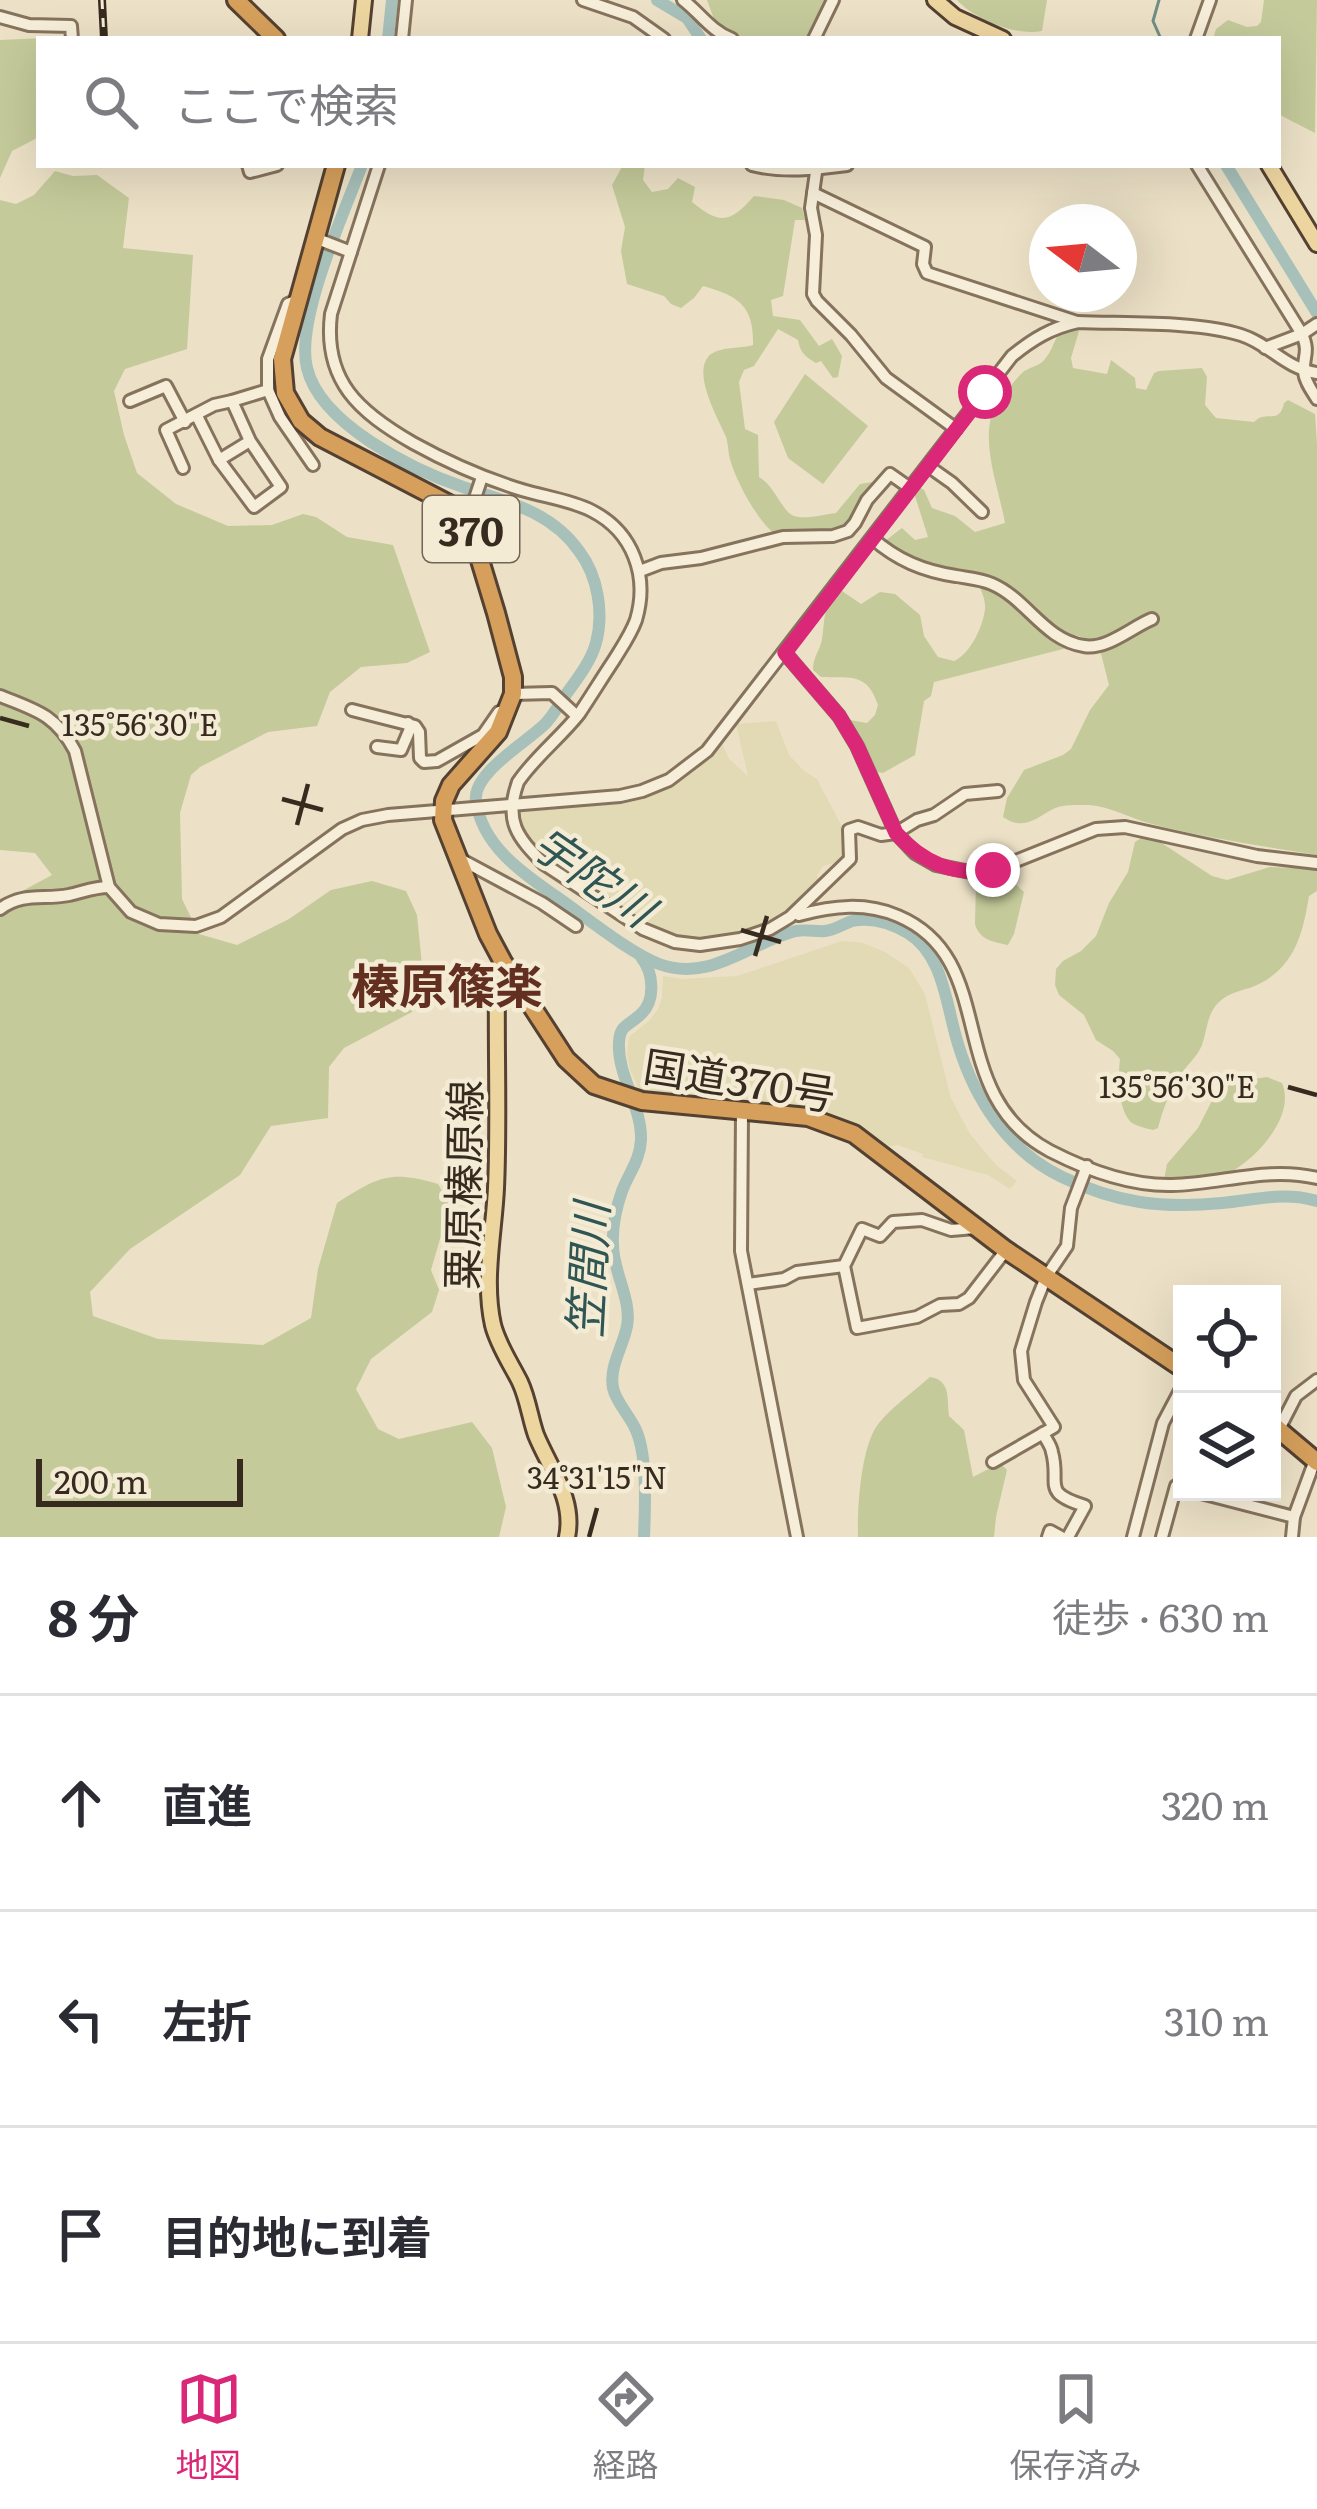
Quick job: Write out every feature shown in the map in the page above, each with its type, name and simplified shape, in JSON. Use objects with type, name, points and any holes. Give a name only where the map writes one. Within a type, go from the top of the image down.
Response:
[{"type":"highway","points":[[236,0],[273,36]]},
{"type":"highway","name":"370","points":[[332,168],[318,239],[281,359],[282,382],[294,412],[320,436],[468,512],[513,677],[510,703]]},
{"type":"highway","points":[[448,810],[452,785],[498,732],[510,703]]},
{"type":"highway","name":"国道370号","points":[[448,810],[447,833],[488,934],[575,1070],[594,1085],[633,1100],[808,1117],[854,1134],[1006,1250],[1173,1362]]},
{"type":"highway","points":[[1281,1431],[1316,1461]]},
{"type":"main road","points":[[360,36],[364,0]]},
{"type":"main road","points":[[935,0],[955,17],[996,36]]},
{"type":"main road","points":[[1271,168],[1317,244]]},
{"type":"main road","name":"粟原榛原線","points":[[503,962],[497,986],[492,1320],[524,1388],[545,1457],[564,1493],[569,1508],[567,1537]]},
{"type":"street","points":[[402,36],[406,0]]},
{"type":"street","points":[[583,0],[633,17],[660,36]]},
{"type":"street","points":[[682,0],[694,5],[721,36]]},
{"type":"street","points":[[815,36],[833,0]]},
{"type":"street","points":[[1197,36],[1210,0]]},
{"type":"street","points":[[0,17],[71,33]]},
{"type":"street","points":[[378,168],[331,314],[331,355],[351,397],[376,421],[456,467],[592,511],[629,542],[640,571],[636,619],[627,639],[514,793],[516,834],[544,864],[662,938],[700,945],[740,939],[770,929],[795,913],[850,859],[849,830],[859,827],[881,836],[896,833],[965,794],[998,791]]},
{"type":"street","points":[[817,168],[811,208],[817,302],[886,378],[956,429]]},
{"type":"street","points":[[1199,168],[1309,329],[1307,383],[1317,399]]},
{"type":"street","points":[[813,193],[926,247],[923,264],[927,273],[1078,322],[1224,330],[1248,337],[1282,361],[1310,372]]},
{"type":"street","points":[[318,239],[350,251]]},
{"type":"street","points":[[298,300],[288,304],[268,359],[268,390],[280,417],[313,465]]},
{"type":"street","points":[[0,696],[37,709],[67,735],[109,886],[124,906],[142,918],[181,927],[221,917],[342,829],[362,820],[643,791],[669,780],[707,751],[1012,356],[1055,327],[1078,322]]},
{"type":"street","points":[[1265,348],[1309,329]]},
{"type":"street","points":[[130,400],[166,386],[254,507],[281,487],[250,441],[232,401]]},
{"type":"street","points":[[183,468],[166,430],[214,405],[268,390]]},
{"type":"street","points":[[219,460],[250,441]]},
{"type":"street","points":[[928,466],[982,512]]},
{"type":"street","points":[[640,571],[783,537],[833,536],[848,531],[866,500],[890,474],[910,488]]},
{"type":"street","points":[[468,512],[481,478]]},
{"type":"street","points":[[872,538],[910,565],[994,584],[1033,618],[1076,644],[1097,646],[1152,619]]},
{"type":"street","points":[[785,653],[839,716],[896,833],[915,853],[936,865],[970,872],[1007,866],[1096,829],[1125,827],[1257,856],[1317,863]]},
{"type":"street","points":[[352,710],[415,726],[424,762],[433,762],[483,735],[510,703],[552,693],[575,714]]},
{"type":"street","points":[[377,747],[401,750],[408,723]]},
{"type":"street","points":[[458,858],[576,926]]},
{"type":"street","points":[[0,909],[22,897],[109,886]]},
{"type":"street","points":[[795,913],[830,907],[874,908],[929,934],[956,970],[983,1074],[996,1099],[1026,1136],[1046,1149],[1122,1180],[1173,1185],[1280,1172],[1317,1178]]},
{"type":"street","points":[[742,1112],[741,1251],[797,1537]]},
{"type":"street","points":[[993,1462],[1054,1427],[1024,1380],[1021,1352],[1046,1277],[1066,1246],[1074,1199],[1086,1167]]},
{"type":"street","points":[[979,1228],[951,1230],[922,1220],[893,1222],[880,1236],[862,1229],[844,1267],[857,1328],[959,1304],[969,1298],[1006,1250]]},
{"type":"street","points":[[748,1284],[844,1267]]},
{"type":"street","points":[[1281,1417],[1296,1396],[1317,1380]]},
{"type":"street","points":[[1133,1537],[1163,1423],[1179,1393]]},
{"type":"street","points":[[1043,1433],[1053,1453],[1058,1494],[1085,1506],[1064,1537],[1050,1531],[1048,1537]]},
{"type":"street","points":[[1292,1537],[1294,1517],[1316,1461]]},
{"type":"street","points":[[1162,1537],[1173,1497]]},
{"type":"street","points":[[1232,1501],[1294,1517]]},
{"type":"shaded area","points":[[776,721],[789,755],[817,779],[846,843],[845,861],[823,866],[817,875],[820,884],[770,923],[733,935],[670,935],[543,859],[521,836],[516,814],[524,809],[632,798],[692,773],[722,743],[729,759],[748,776],[736,724]]},
{"type":"shaded area","points":[[842,941],[863,943],[909,968],[925,994],[951,1098],[970,1134],[1017,1181],[1010,1189],[988,1175],[922,1157],[898,1145],[887,1147],[827,1113],[642,1095],[630,1070],[629,1037],[658,1009],[663,976],[737,976]]},
{"type":"green space","points":[[707,0],[828,0],[810,36],[740,36],[717,27]]},
{"type":"green space","points":[[957,0],[1047,0],[1042,31],[996,25]]},
{"type":"green space","points":[[1264,0],[1317,0],[1315,133],[1281,116],[1281,36],[1214,36],[1228,20],[1247,27],[1261,22]]},
{"type":"green space","points":[[36,38],[36,139],[12,151],[0,178],[0,40]]},
{"type":"green space","points":[[621,168],[645,168],[643,180],[652,192],[668,189],[678,178],[695,187],[692,202],[718,218],[732,216],[754,196],[802,208],[805,220],[795,220],[783,296],[771,300],[773,316],[800,320],[819,346],[832,339],[842,356],[838,377],[833,378],[821,361],[806,356],[798,340],[778,329],[739,382],[745,429],[758,435],[759,477],[794,516],[836,513],[860,484],[879,481],[849,524],[836,531],[777,535],[755,511],[731,464],[703,374],[712,353],[753,345],[751,320],[742,304],[703,286],[681,308],[664,296],[627,284],[621,251],[625,227],[612,185]]},
{"type":"green space","points":[[55,171],[97,175],[129,198],[123,248],[193,255],[187,349],[125,369],[114,391],[137,473],[176,504],[228,526],[272,525],[303,514],[347,537],[393,545],[430,652],[407,663],[361,667],[330,692],[317,726],[268,732],[191,775],[180,813],[182,899],[199,934],[237,945],[289,919],[331,890],[372,881],[406,891],[417,915],[423,975],[412,1012],[344,1048],[329,1067],[328,1118],[271,1126],[240,1175],[130,1249],[90,1292],[93,1316],[158,1339],[263,1345],[311,1318],[318,1269],[337,1203],[385,1178],[438,1184],[454,1212],[431,1270],[439,1290],[432,1312],[371,1359],[356,1389],[378,1429],[399,1439],[472,1422],[492,1448],[506,1507],[499,1537],[0,1537],[0,903],[52,875],[35,853],[0,850],[0,200],[16,204],[34,195]]},
{"type":"green space","points":[[1075,327],[1079,331],[1073,368],[1107,374],[1111,360],[1135,378],[1136,388],[1146,390],[1159,371],[1202,368],[1207,377],[1205,405],[1216,418],[1254,422],[1279,414],[1288,400],[1315,414],[1317,855],[1172,829],[1097,806],[1061,806],[1023,823],[1003,817],[1007,798],[1024,770],[1071,749],[1109,685],[1098,642],[1075,635],[1063,649],[934,682],[931,696],[924,701],[915,755],[883,773],[873,771],[844,719],[867,723],[878,705],[874,694],[857,679],[821,677],[813,670],[826,613],[842,591],[861,604],[880,592],[895,594],[920,615],[924,636],[938,657],[954,661],[970,646],[985,609],[977,579],[927,571],[885,541],[902,528],[915,540],[928,537],[914,493],[919,487],[932,508],[955,516],[975,532],[1005,523],[989,440],[994,408],[1022,373],[1045,359],[1059,334]]},
{"type":"green space","points":[[805,374],[868,426],[823,484],[788,458],[774,422]]},
{"type":"green space","points":[[1144,836],[1227,880],[1270,867],[1317,869],[1317,891],[1309,896],[1290,957],[1273,975],[1215,1006],[1200,1050],[1176,1082],[1158,1128],[1153,1130],[1127,1118],[1120,1093],[1120,1059],[1096,1040],[1084,1015],[1059,995],[1055,985],[1056,969],[1096,936],[1128,872],[1135,842]]},
{"type":"green space","points":[[993,875],[1012,881],[1024,892],[1008,945],[984,937],[975,924],[976,882]]},
{"type":"green space","points":[[1267,1077],[1282,1083],[1285,1096],[1279,1122],[1262,1147],[1222,1176],[1164,1180],[1167,1164],[1198,1128],[1218,1089]]},
{"type":"green space","points":[[930,1377],[945,1386],[949,1416],[964,1430],[973,1477],[1000,1463],[1007,1470],[994,1537],[858,1537],[861,1477],[873,1433],[890,1411]]},
{"type":"waterway","name":"宇陀川","points":[[388,36],[392,0]]},
{"type":"waterway","points":[[657,0],[687,18],[699,36]]},
{"type":"waterway","points":[[1159,0],[1153,21],[1160,36]]},
{"type":"waterway","name":"宇陀川","points":[[361,168],[323,266],[308,323],[307,368],[315,388],[349,426],[395,457],[527,510],[555,526],[586,561],[598,595],[598,631],[584,669],[548,721],[491,769],[477,790],[480,817],[505,856],[620,942],[659,964],[678,968],[713,965],[796,931],[829,930],[859,920],[895,926],[929,954],[942,982],[965,1065],[984,1104],[1010,1138],[1043,1166],[1082,1186],[1140,1202],[1200,1205],[1281,1196],[1317,1201]]},
{"type":"waterway","points":[[1228,168],[1317,313]]},
{"type":"waterway","name":"笠間川","points":[[641,957],[651,979],[651,995],[645,1009],[623,1029],[619,1042],[641,1140],[614,1224],[614,1255],[628,1316],[612,1380],[642,1452],[644,1537]]},
{"type":"railway","points":[[102,0],[104,36]]},
{"type":"district","name":"榛原篠楽","points":[[447,983]]},
{"type":"route","points":[[985,392],[785,653],[839,716],[904,842],[936,865],[970,872],[993,870]]}]
